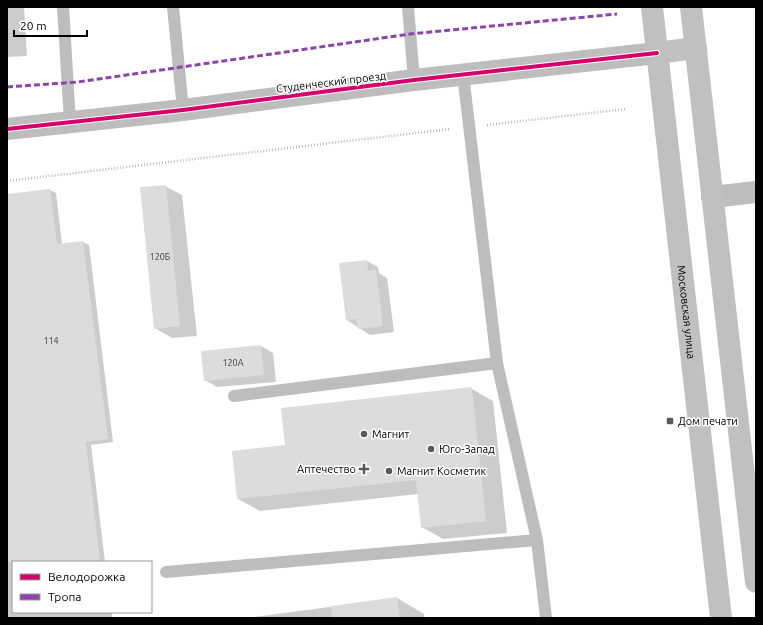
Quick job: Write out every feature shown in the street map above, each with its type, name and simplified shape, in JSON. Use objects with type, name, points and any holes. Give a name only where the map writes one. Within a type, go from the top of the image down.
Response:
[{"type":"main road","name":"Московская улица","points":[[652,7],[721,618]]},
{"type":"main road","points":[[691,7],[712,197],[750,484],[756,582]]},
{"type":"main road","name":"Студенческий проезд","points":[[657,53],[696,48]]},
{"type":"street","name":"Студенческий проезд","points":[[7,129],[183,110],[463,74],[657,53]]},
{"type":"street","points":[[712,197],[756,192]]},
{"type":"lane","points":[[63,7],[70,122]]},
{"type":"lane","points":[[173,7],[183,110]]},
{"type":"lane","points":[[408,7],[414,80]]},
{"type":"lane","points":[[463,74],[497,363],[537,540],[546,618]]},
{"type":"lane","points":[[234,396],[497,363]]},
{"type":"lane","points":[[166,572],[537,540]]},
{"type":"path","points":[[7,181],[626,109]]},
{"type":"building","points":[[166,185],[180,326],[154,329],[140,187]]},
{"type":"building","points":[[50,189],[57,244],[83,241],[108,439],[86,442],[100,561],[7,562],[7,194]]},
{"type":"building","points":[[367,260],[368,271],[376,270],[383,326],[358,329],[356,319],[346,320],[339,263]]},
{"type":"building","points":[[261,345],[264,375],[204,381],[201,351]]},
{"type":"building","points":[[472,387],[486,521],[421,528],[416,480],[237,499],[232,451],[285,445],[281,408]]},
{"type":"building","points":[[397,597],[400,618],[332,618],[331,606]]},
{"type":"marked path","points":[[7,87],[78,82],[410,34],[617,14]]},
{"type":"cycle path","points":[[7,129],[183,110],[414,80],[657,53]]},
{"type":"place","name":"Дом печати","points":[[670,421]]},
{"type":"place","name":"Магнит","points":[[364,434]]},
{"type":"place","name":"Юго-Запад","points":[[431,449]]},
{"type":"place","name":"Аптечество","points":[[364,469]]},
{"type":"place","name":"Магнит Косметик","points":[[389,471]]}]
